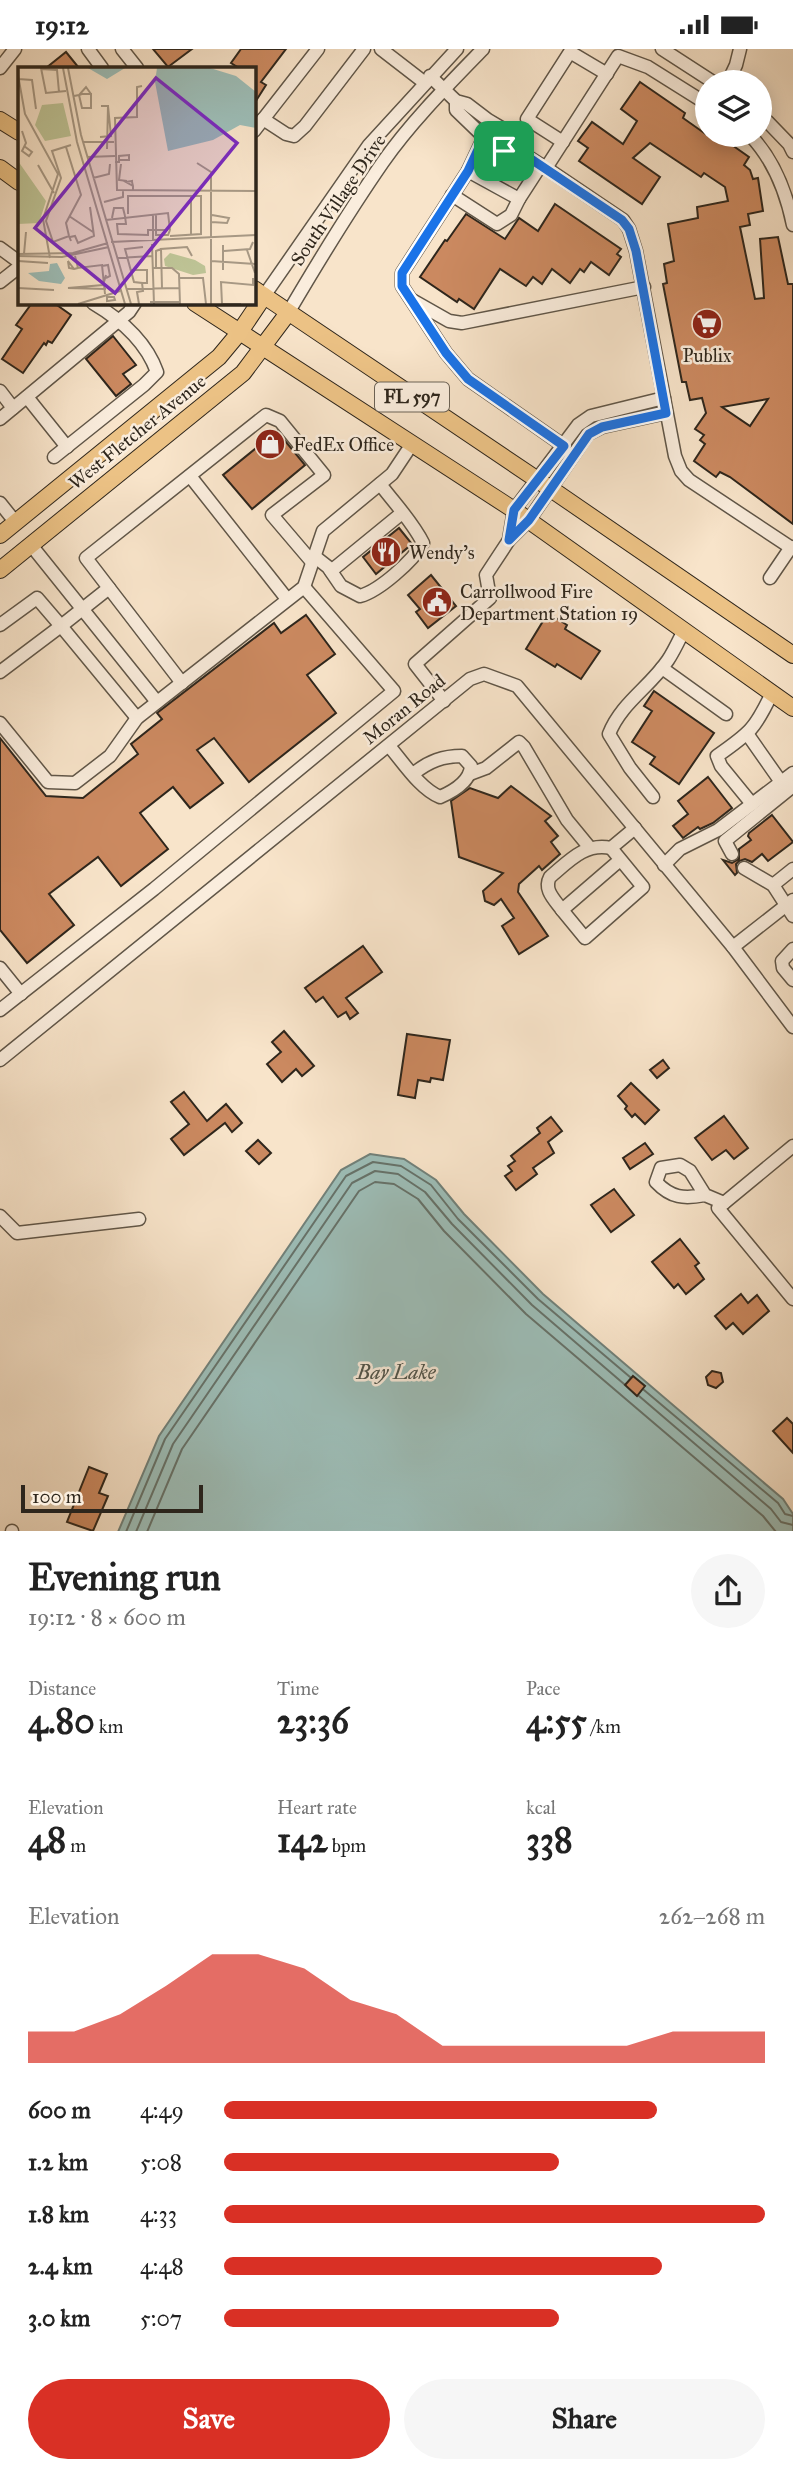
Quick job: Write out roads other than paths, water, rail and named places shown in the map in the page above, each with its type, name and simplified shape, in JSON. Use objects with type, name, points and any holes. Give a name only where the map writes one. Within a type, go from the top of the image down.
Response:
[{"type":"main road","points":[[0,120],[18,131]]},
{"type":"main road","points":[[0,168],[18,181]]},
{"type":"main road","name":"FL 597","points":[[259,293],[793,655]]},
{"type":"main road","name":"FL 597","points":[[198,305],[529,520],[793,708]]},
{"type":"main road","name":"West Fletcher Avenue","points":[[0,535],[219,358],[239,333],[253,305]]},
{"type":"main road","name":"West Fletcher Avenue","points":[[0,570],[243,373],[288,313]]},
{"type":"street","points":[[0,68],[15,49]]},
{"type":"street","points":[[95,59],[107,49]]},
{"type":"street","points":[[122,49],[136,67]]},
{"type":"street","points":[[256,128],[318,49]]},
{"type":"street","points":[[263,119],[294,136],[305,126],[363,49]]},
{"type":"street","points":[[381,49],[444,89],[456,101],[467,104],[512,134],[516,149],[622,220],[629,229],[644,287],[675,456],[681,471],[689,480],[792,548],[770,577]]},
{"type":"street","name":"South Village Drive","points":[[259,293],[369,145],[457,49]]},
{"type":"street","name":"South Village Drive","points":[[288,313],[384,160],[444,89],[483,49]]},
{"type":"street","points":[[734,70],[740,49]]},
{"type":"street","points":[[664,50],[695,70]]},
{"type":"street","points":[[562,142],[527,119],[570,52],[607,74]]},
{"type":"street","points":[[452,195],[497,224],[511,215],[519,199],[562,142],[618,56],[648,67],[695,96]]},
{"type":"street","points":[[456,101],[456,110],[484,137],[504,151],[516,149]]},
{"type":"street","points":[[772,126],[793,152]]},
{"type":"street","points":[[484,137],[468,171],[402,273],[402,286],[453,363],[468,379],[564,446]]},
{"type":"street","points":[[761,147],[781,181],[793,225]]},
{"type":"street","points":[[468,171],[519,199]]},
{"type":"street","points":[[0,248],[18,263]]},
{"type":"street","points":[[0,282],[18,265]]},
{"type":"street","points":[[410,299],[449,321],[477,321],[644,287]]},
{"type":"street","points":[[54,457],[157,372],[152,359],[120,319],[96,305]]},
{"type":"street","points":[[0,419],[133,305]]},
{"type":"street","points":[[437,340],[449,321]]},
{"type":"street","points":[[0,391],[13,408]]},
{"type":"street","points":[[27,397],[67,447]]},
{"type":"street","points":[[444,701],[415,664],[491,599],[486,575],[509,540],[529,520],[544,484],[578,425],[592,416],[664,398]]},
{"type":"street","points":[[509,540],[514,510],[544,484],[589,434],[602,427],[666,413]]},
{"type":"street","points":[[182,683],[86,558],[266,415],[280,421],[324,475],[272,515],[313,559],[331,571],[341,586],[360,596],[370,594],[416,555],[423,543],[413,523],[380,484]]},
{"type":"street","points":[[0,723],[48,782],[75,783],[110,756],[137,717],[304,587],[323,531],[392,474],[412,444]]},
{"type":"street","points":[[190,476],[287,599]]},
{"type":"street","points":[[0,503],[16,523]]},
{"type":"street","points":[[331,571],[402,513]]},
{"type":"street","points":[[31,545],[157,702]]},
{"type":"street","points":[[0,1010],[164,881],[394,691],[304,587]]},
{"type":"street","points":[[0,672],[108,588]]},
{"type":"street","points":[[0,625],[37,598],[137,717]]},
{"type":"street","points":[[653,796],[630,768],[609,734],[628,702],[668,660],[684,630]]},
{"type":"street","points":[[662,668],[726,714]]},
{"type":"street","name":"Moran Road","points":[[0,1060],[470,679],[484,674],[517,686],[733,947],[793,1027]]},
{"type":"street","points":[[752,804],[721,766],[717,756],[748,735],[759,720],[772,693]]},
{"type":"street","points":[[748,735],[789,787]]},
{"type":"street","points":[[470,774],[486,768],[519,742],[567,820],[590,848]]},
{"type":"street","points":[[389,746],[413,774],[431,793],[440,797],[463,783],[470,774],[471,766],[463,755],[439,758],[413,774]]},
{"type":"street","points":[[732,854],[725,841],[789,787],[793,773]]},
{"type":"street","points":[[664,865],[680,849],[718,830],[752,804],[789,787]]},
{"type":"street","points":[[611,848],[635,828]]},
{"type":"street","points":[[590,848],[611,848],[643,887],[585,938],[562,910],[547,883],[566,863],[590,848]]},
{"type":"street","points":[[562,910],[620,860]]},
{"type":"street","points":[[733,947],[791,907],[773,885],[744,869]]},
{"type":"street","points":[[773,885],[793,869]]},
{"type":"street","points":[[793,949],[782,961],[783,968],[793,980]]},
{"type":"street","points":[[0,968],[21,994]]},
{"type":"street","points":[[793,1146],[718,1208],[793,1299]]},
{"type":"street","points":[[705,1195],[724,1203]]},
{"type":"street","points":[[0,1216],[17,1233],[139,1219]]},
{"type":"water","name":"Bay Lake","points":[[370,1154],[404,1159],[436,1180],[464,1214],[543,1294],[783,1499],[793,1514],[793,1531],[118,1531],[159,1436],[341,1170]]},
{"type":"place","name":"Publix","points":[[707,324]]},
{"type":"place","name":"FedEx Office","points":[[270,444]]},
{"type":"place","name":"Wendy's","points":[[386,552]]},
{"type":"place","name":"Carrollwood Fire Department Station 19","points":[[437,602]]}]
